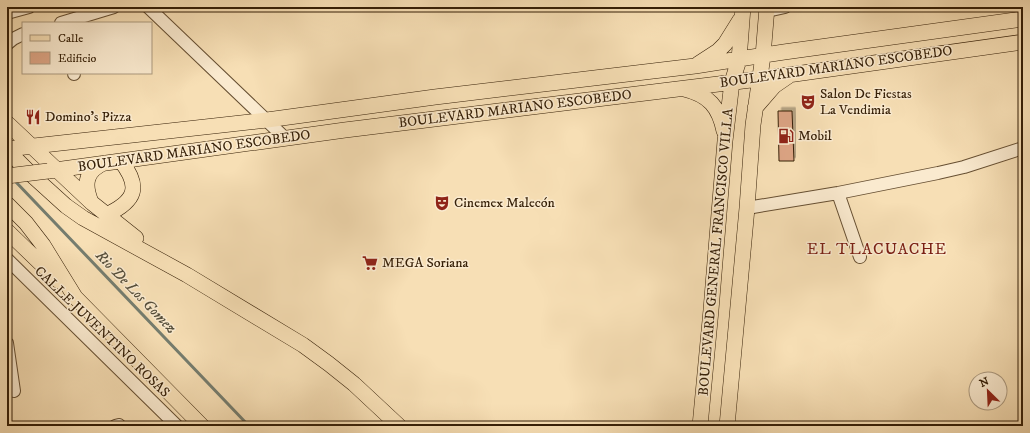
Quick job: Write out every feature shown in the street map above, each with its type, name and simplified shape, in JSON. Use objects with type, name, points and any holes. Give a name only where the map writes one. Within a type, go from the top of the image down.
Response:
[{"type":"main road","name":"BOULEVARD GENERAL FRANCISCO VILLA","points":[[727,426],[755,108],[763,56],[767,9]]},
{"type":"main road","name":"BOULEVARD GENERAL FRANCISCO VILLA","points":[[700,426],[725,141],[732,82],[739,60],[742,12]]},
{"type":"main road","points":[[695,66],[725,44],[742,12]]},
{"type":"main road","name":"BOULEVARD MARIANO ESCOBEDO","points":[[7,150],[28,146],[267,120],[435,97],[695,66],[1023,19]]},
{"type":"main road","name":"BOULEVARD MARIANO ESCOBEDO","points":[[7,176],[344,130],[759,79],[1023,42]]},
{"type":"main road","points":[[755,108],[774,86],[793,74]]},
{"type":"main road","points":[[677,88],[692,91],[706,98],[712,104],[720,114],[725,141]]},
{"type":"main road","points":[[344,130],[347,115],[355,108]]},
{"type":"main road","points":[[11,127],[39,138],[63,142]]},
{"type":"main road","points":[[11,127],[52,171],[132,236],[187,275]]},
{"type":"main road","points":[[7,150],[51,192],[83,218],[187,275],[302,345],[330,364],[354,384],[399,426]]},
{"type":"main road","points":[[106,215],[123,205],[128,200],[133,190],[134,186],[131,178],[120,161]]},
{"type":"main road","points":[[92,203],[87,189],[88,180],[95,168],[105,163]]},
{"type":"main road","points":[[7,204],[26,223],[43,245],[75,297]]},
{"type":"main road","points":[[7,231],[75,297],[202,426]]},
{"type":"street","points":[[64,22],[114,7]]},
{"type":"street","points":[[148,7],[285,138]]},
{"type":"street","points":[[767,9],[785,7]]},
{"type":"street","points":[[7,13],[23,8]]},
{"type":"street","points":[[7,44],[22,34]]},
{"type":"street","points":[[747,208],[838,193],[964,167],[1023,148]]},
{"type":"street","points":[[838,193],[860,257]]},
{"type":"street","name":"CALLE JUVENTINO ROSAS","points":[[7,259],[177,426]]},
{"type":"street","points":[[7,343],[14,391]]},
{"type":"building","name":"Mobil","points":[[778,111],[792,111],[794,161],[779,161]]},
{"type":"waterway","name":"Rio De Los Gomez","points":[[14,180],[249,426]]},
{"type":"place","name":"Salon De Fiestas La Vendimia","points":[[808,102]]},
{"type":"place","name":"Domino's Pizza","points":[[33,117]]},
{"type":"place","name":"Mobil","points":[[786,136]]},
{"type":"place","name":"Cinemex Malecón","points":[[442,203]]},
{"type":"place","name":"MEGA Soriana","points":[[370,263]]},
{"type":"district","name":"EL TLACUACHE","points":[[877,249]]}]
